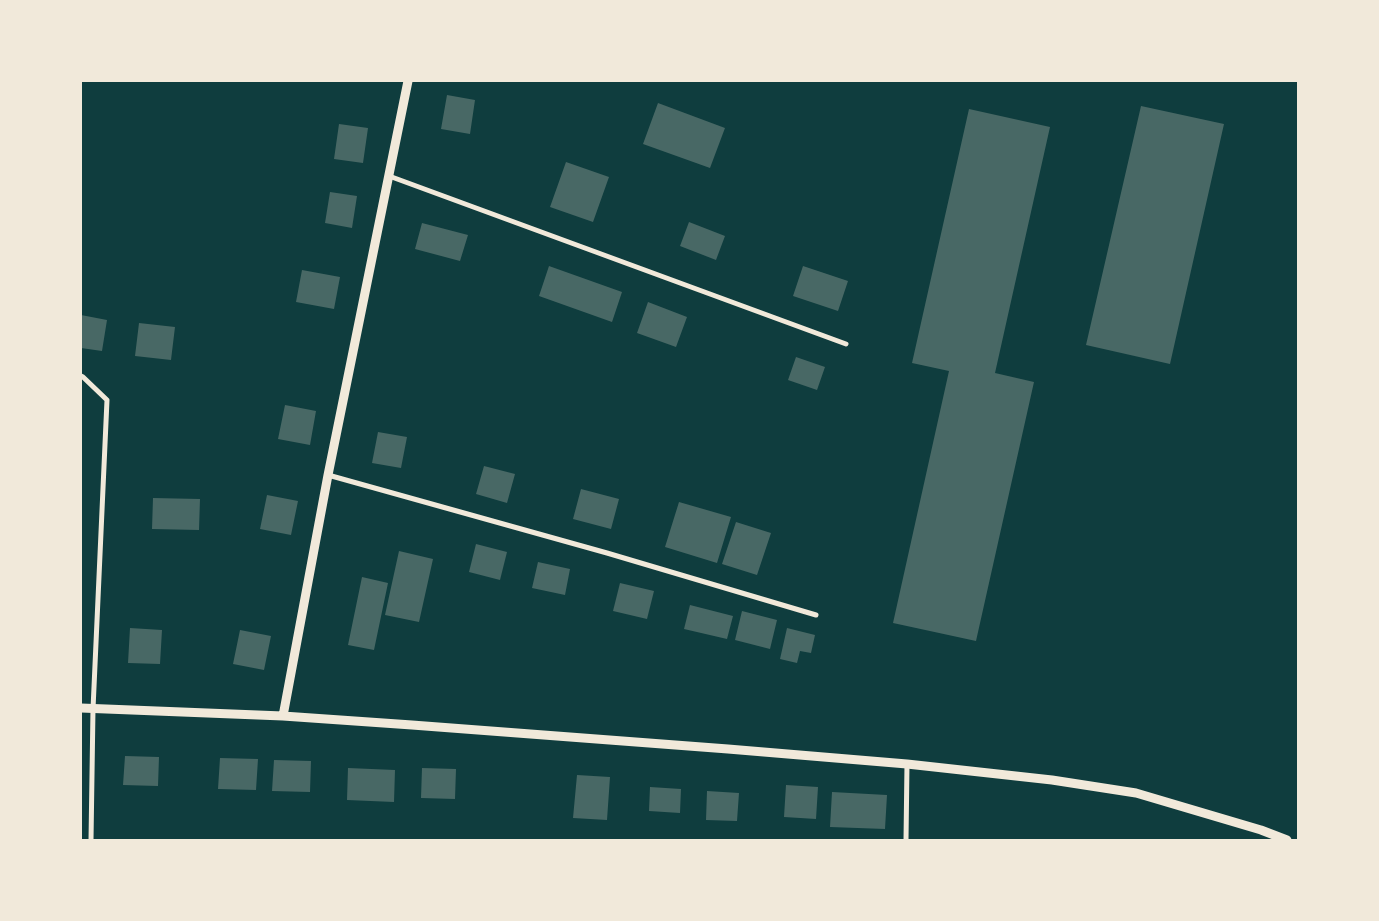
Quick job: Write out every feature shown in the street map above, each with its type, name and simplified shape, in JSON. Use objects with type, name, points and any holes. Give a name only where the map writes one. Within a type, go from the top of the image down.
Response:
[{"type":"street","points":[[283,716],[328,475],[408,81]]},
{"type":"street","points":[[388,176],[846,344]]},
{"type":"street","points":[[81,376],[107,400],[92,709],[90,840]]},
{"type":"street","points":[[328,475],[607,553],[816,615]]},
{"type":"street","points":[[81,708],[283,716],[907,764],[1052,780],[1136,793],[1261,830],[1287,840]]},
{"type":"street","points":[[906,840],[907,764]]},
{"type":"building","points":[[447,95],[475,100],[470,134],[441,129]]},
{"type":"building","points":[[658,103],[725,128],[710,168],[643,144]]},
{"type":"building","points":[[1141,106],[1224,124],[1170,364],[1086,345]]},
{"type":"building","points":[[969,109],[1050,127],[995,373],[1034,382],[976,641],[893,623],[949,371],[912,363]]},
{"type":"building","points":[[339,124],[368,128],[363,163],[334,159]]},
{"type":"building","points":[[566,162],[609,177],[593,222],[550,207]]},
{"type":"building","points":[[330,192],[357,196],[352,228],[325,223]]},
{"type":"building","points":[[689,222],[725,236],[716,260],[680,246]]},
{"type":"building","points":[[422,223],[468,235],[460,261],[415,249]]},
{"type":"building","points":[[549,266],[622,292],[612,322],[539,296]]},
{"type":"building","points":[[803,266],[848,281],[838,311],[793,296]]},
{"type":"building","points":[[302,270],[340,277],[334,309],[296,302]]},
{"type":"building","points":[[648,302],[687,317],[676,347],[637,333]]},
{"type":"building","points":[[81,315],[107,320],[102,351],[81,348]]},
{"type":"building","points":[[139,323],[175,327],[171,360],[135,356]]},
{"type":"building","points":[[796,357],[825,367],[817,390],[788,380]]},
{"type":"building","points":[[285,405],[316,411],[310,445],[278,439]]},
{"type":"building","points":[[378,432],[407,437],[401,468],[372,463]]},
{"type":"building","points":[[484,466],[515,474],[507,503],[476,494]]},
{"type":"building","points":[[581,489],[619,499],[611,529],[573,519]]},
{"type":"building","points":[[267,495],[298,501],[291,535],[260,529]]},
{"type":"building","points":[[153,498],[200,499],[199,530],[152,529]]},
{"type":"building","points":[[679,502],[731,517],[717,563],[665,547]]},
{"type":"building","points":[[736,522],[771,533],[757,575],[722,564]]},
{"type":"building","points":[[476,544],[507,552],[500,580],[469,572]]},
{"type":"building","points":[[399,551],[433,559],[419,622],[385,615]]},
{"type":"building","points":[[538,562],[570,569],[565,595],[532,588]]},
{"type":"building","points":[[362,577],[388,583],[374,650],[348,645]]},
{"type":"building","points":[[620,583],[654,591],[647,619],[613,611]]},
{"type":"building","points":[[690,605],[733,616],[727,639],[684,629]]},
{"type":"building","points":[[742,611],[777,620],[770,649],[735,640]]},
{"type":"building","points":[[130,628],[162,630],[160,664],[128,663]]},
{"type":"building","points":[[787,628],[815,635],[811,653],[800,651],[797,663],[780,659]]},
{"type":"building","points":[[240,630],[271,636],[264,670],[233,664]]},
{"type":"building","points":[[125,756],[159,757],[158,786],[123,785]]},
{"type":"building","points":[[220,758],[258,759],[256,790],[218,789]]},
{"type":"building","points":[[274,760],[311,761],[310,792],[272,791]]},
{"type":"building","points":[[348,768],[395,770],[394,802],[347,800]]},
{"type":"building","points":[[422,768],[456,769],[455,799],[421,798]]},
{"type":"building","points":[[577,775],[610,777],[607,820],[573,818]]},
{"type":"building","points":[[786,785],[818,787],[816,819],[784,817]]},
{"type":"building","points":[[650,787],[681,789],[680,813],[649,811]]},
{"type":"building","points":[[707,791],[739,793],[737,821],[706,820]]},
{"type":"building","points":[[832,792],[887,795],[885,829],[830,827]]}]
